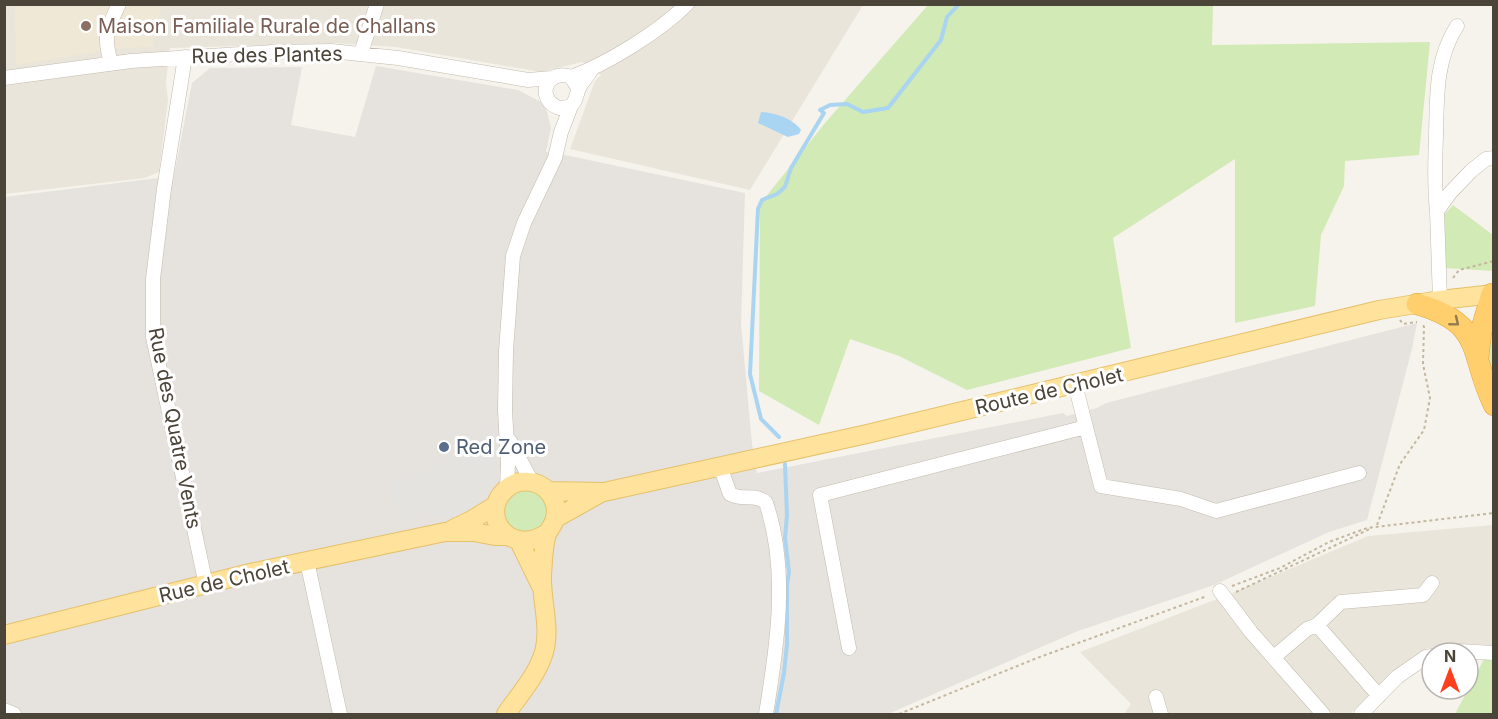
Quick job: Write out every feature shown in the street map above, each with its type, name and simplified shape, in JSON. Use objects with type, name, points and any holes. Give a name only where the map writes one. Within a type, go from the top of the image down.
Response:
[{"type":"highway","points":[[1478,357],[1481,331],[1493,295]]},
{"type":"highway","points":[[1407,305],[1436,309],[1459,324],[1472,343],[1494,405]]},
{"type":"main road","name":"Route de Cholet","points":[[548,491],[604,492],[867,434],[1407,305],[1493,295]]},
{"type":"main road","points":[[506,714],[535,673],[544,652],[547,628],[542,588],[554,499],[548,491],[532,482],[523,481],[507,488],[500,496],[496,505],[497,522],[513,539],[542,588]]},
{"type":"main road","name":"Route de Cholet","points":[[552,526],[604,492]]},
{"type":"main road","name":"Rue de Cholet","points":[[445,532],[472,520],[496,505]]},
{"type":"main road","points":[[513,539],[529,542],[539,539],[552,526]]},
{"type":"main road","name":"Rue de Cholet","points":[[4,635],[250,573],[445,532],[474,532],[513,539]]},
{"type":"street","points":[[111,63],[106,44],[108,30],[119,4]]},
{"type":"street","points":[[361,53],[377,4]]},
{"type":"street","points":[[575,83],[591,70],[661,26],[687,4]]},
{"type":"street","points":[[1446,299],[1435,177],[1439,70],[1447,44],[1457,26]]},
{"type":"street","name":"Rue des Plantes","points":[[4,78],[111,63],[273,52],[361,53],[528,80],[552,78]]},
{"type":"street","name":"Rue des Quatre Vents","points":[[185,57],[154,268],[153,337],[206,585]]},
{"type":"street","points":[[507,488],[506,351],[513,256],[524,223],[555,158],[561,132],[571,106],[578,96],[575,83],[565,75],[552,78],[545,92],[546,97],[554,106],[561,132]]},
{"type":"street","name":"Rue des Plantes","points":[[528,80],[545,92]]},
{"type":"street","points":[[554,106],[559,108],[571,106]]},
{"type":"street","points":[[1437,211],[1471,171],[1486,159],[1494,158]]},
{"type":"street","points":[[1075,384],[1101,486],[1181,499],[1216,511],[1359,473]]},
{"type":"street","points":[[849,648],[820,495],[1086,427]]},
{"type":"street","points":[[508,437],[532,482]]},
{"type":"street","points":[[720,466],[730,494],[738,497],[759,498],[766,503],[774,534],[778,574],[776,641],[766,714]]},
{"type":"street","points":[[307,561],[340,714]]},
{"type":"street","points":[[1274,657],[1307,629],[1317,625],[1341,602],[1423,595],[1432,583]]},
{"type":"street","points":[[1226,593],[1274,657],[1323,714]]},
{"type":"street","points":[[1317,625],[1379,696]]},
{"type":"street","points":[[1360,714],[1397,677],[1420,661]]},
{"type":"street","points":[[1156,697],[1161,714]]},
{"type":"street","points":[[4,710],[14,714]]},
{"type":"path","points":[[1446,299],[1455,273],[1494,261]]},
{"type":"path","points":[[899,714],[1037,658],[1226,593],[1377,526],[1400,464],[1425,430],[1430,398],[1423,364],[1424,327],[1420,322],[1403,324],[1400,320],[1407,305]]},
{"type":"path","points":[[1226,593],[1346,535],[1377,526],[1494,513]]},
{"type":"shaded area","points":[[4,5],[863,5],[750,190],[570,149],[595,81],[601,75],[582,62],[541,72],[396,47],[334,43],[170,48],[166,83],[168,100],[159,172],[145,178],[5,194]]},
{"type":"shaded area","name":"Maison Familiale Rurale de Challans","points":[[15,5],[162,5],[152,47],[121,48],[16,65]]},
{"type":"shaded area","points":[[376,66],[518,90],[545,104],[551,128],[546,152],[745,193],[741,324],[752,444],[757,473],[1063,413],[1067,416],[1097,408],[1106,403],[1417,323],[1367,520],[1329,532],[1214,585],[1078,631],[888,714],[5,714],[4,197],[158,178],[173,180],[192,83],[210,68],[302,67],[291,125],[355,137]]},
{"type":"shaded area","points":[[487,423],[495,426],[498,459],[495,481],[488,491],[478,502],[460,512],[398,524],[390,478],[433,468],[431,459],[470,452]]},
{"type":"shaded area","points":[[1493,525],[1493,646],[1480,644],[1480,641],[1420,641],[1420,653],[1404,663],[1350,714],[1124,714],[1131,704],[1080,652],[1230,594],[1368,536]]},
{"type":"green space","points":[[928,5],[1213,5],[1212,45],[1430,42],[1419,155],[1345,161],[1344,186],[1321,235],[1315,306],[1235,323],[1235,159],[1113,238],[1131,348],[967,390],[899,356],[850,339],[819,425],[759,391],[760,204],[825,123]]},
{"type":"green space","points":[[1453,205],[1493,235],[1493,271],[1445,268],[1443,216]]},
{"type":"green space","points":[[1493,332],[1493,380],[1487,350],[1489,333]]},
{"type":"green space","points":[[523,487],[546,497],[548,521],[528,536],[507,528],[503,512],[506,499]]},
{"type":"green space","points":[[1484,659],[1493,661],[1493,714],[1455,714],[1462,701],[1480,701],[1480,667]]},
{"type":"water","points":[[761,112],[788,119],[801,130],[799,134],[788,137],[758,123]]},
{"type":"waterway","points":[[779,437],[761,419],[750,374],[758,209],[762,200],[777,194],[785,187],[791,168],[824,113],[820,110],[830,105],[847,104],[863,112],[888,108],[941,40],[947,17],[959,4]]},
{"type":"waterway","points":[[776,714],[787,644],[789,572],[785,538],[787,515],[785,464]]},
{"type":"place","name":"Maison Familiale Rurale de Challans","points":[[86,26]]},
{"type":"place","name":"Red Zone","points":[[444,447]]}]
